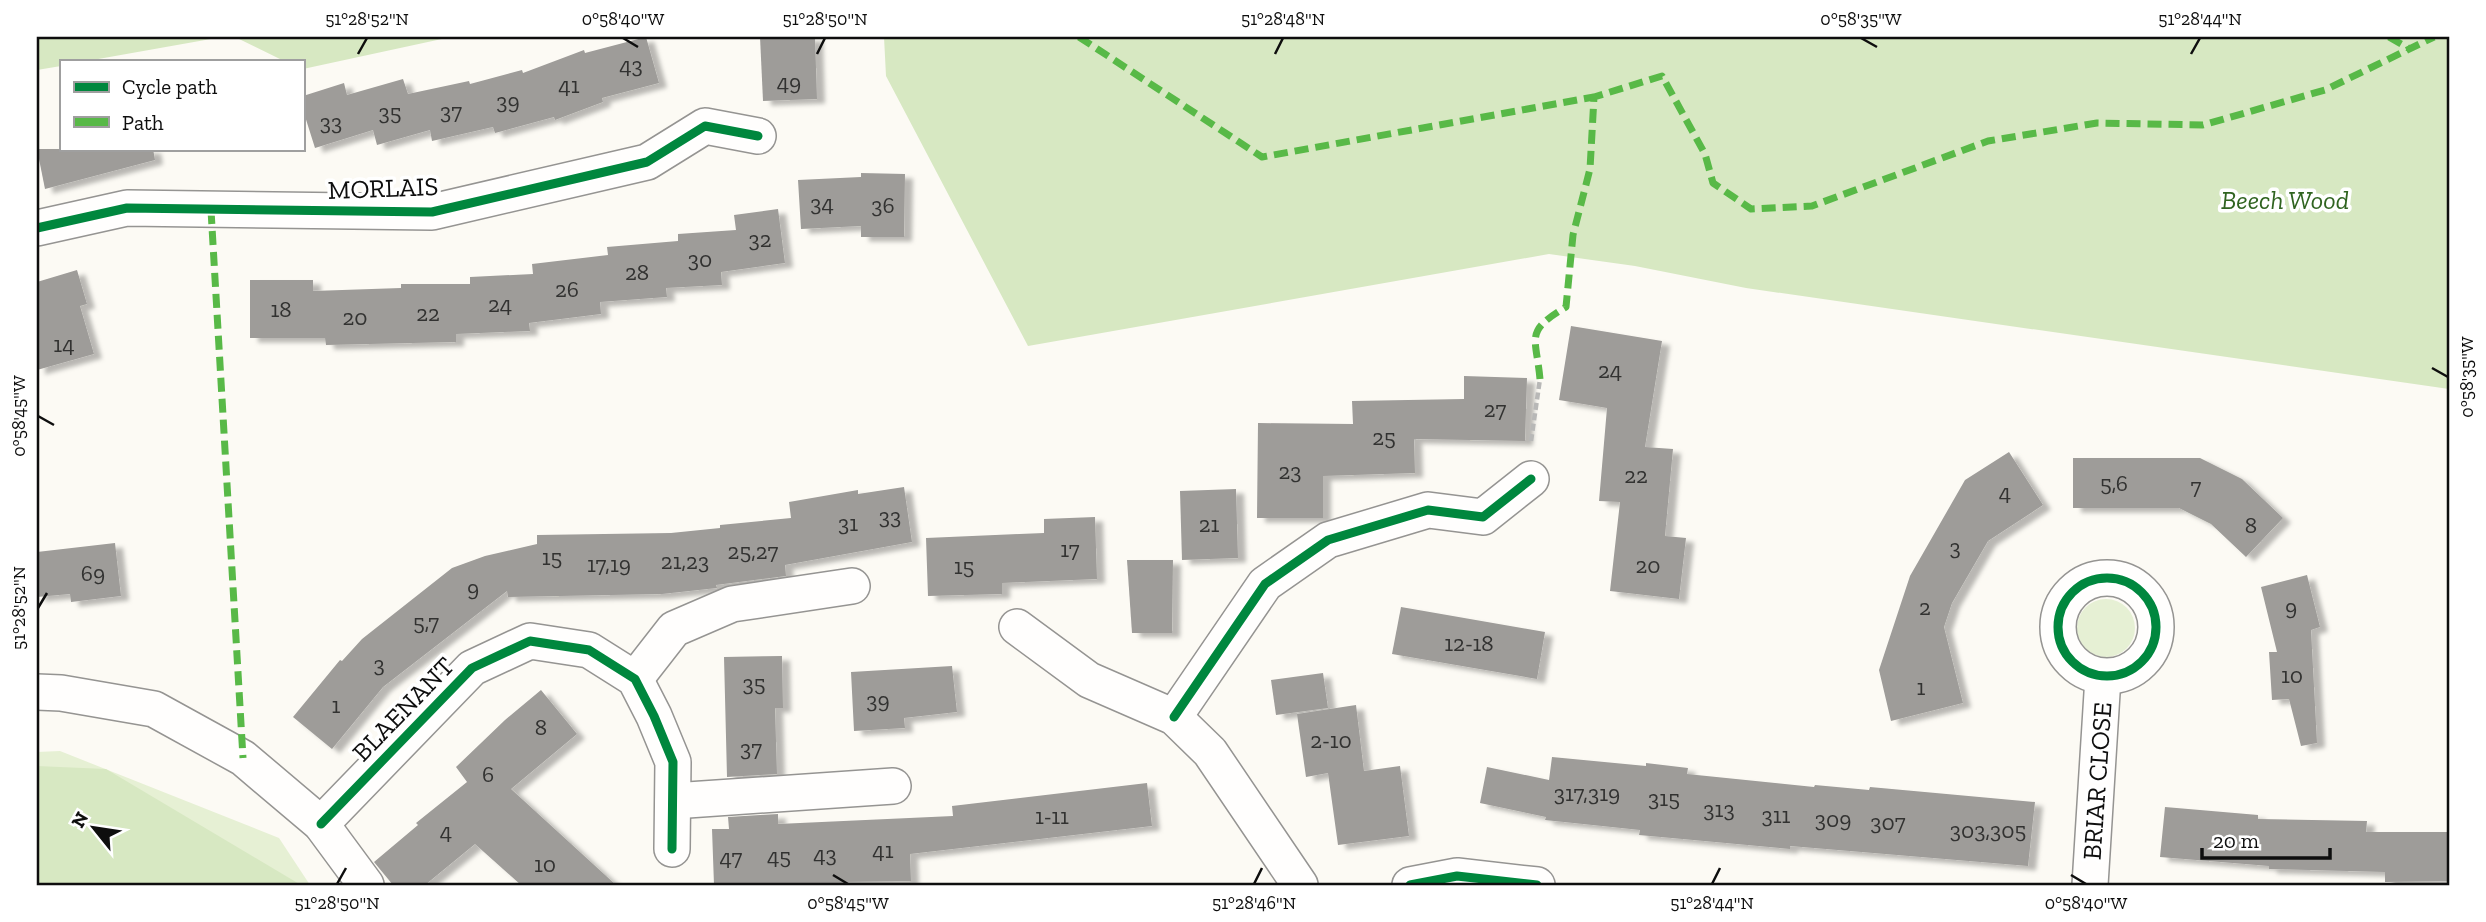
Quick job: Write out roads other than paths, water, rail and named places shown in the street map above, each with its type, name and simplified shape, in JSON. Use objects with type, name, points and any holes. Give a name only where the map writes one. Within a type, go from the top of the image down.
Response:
[{"type":"street","name":"MORLAIS","points":[[37,228],[127,208],[432,212],[648,162],[705,126],[758,136]]},
{"type":"street","points":[[1174,717],[1265,584],[1328,540],[1428,510],[1483,517],[1531,479]]},
{"type":"street","points":[[672,849],[673,762],[635,679],[674,629],[732,604],[852,586]]},
{"type":"street","points":[[1017,627],[1089,680],[1174,717],[1210,752],[1300,885]]},
{"type":"street","name":"BLAENANT","points":[[321,824],[472,668],[530,641],[589,650],[635,679]]},
{"type":"street","name":"BRIAR CLOSE","points":[[2090,885],[2103,677]]},
{"type":"street","points":[[37,692],[61,693],[154,709],[243,758],[321,824],[366,885]]},
{"type":"street","points":[[673,801],[893,786]]},
{"type":"street","points":[[1410,885],[1457,876],[1537,885]]},
{"type":"park label","name":"Beech Wood","points":[[2285,200]]}]
